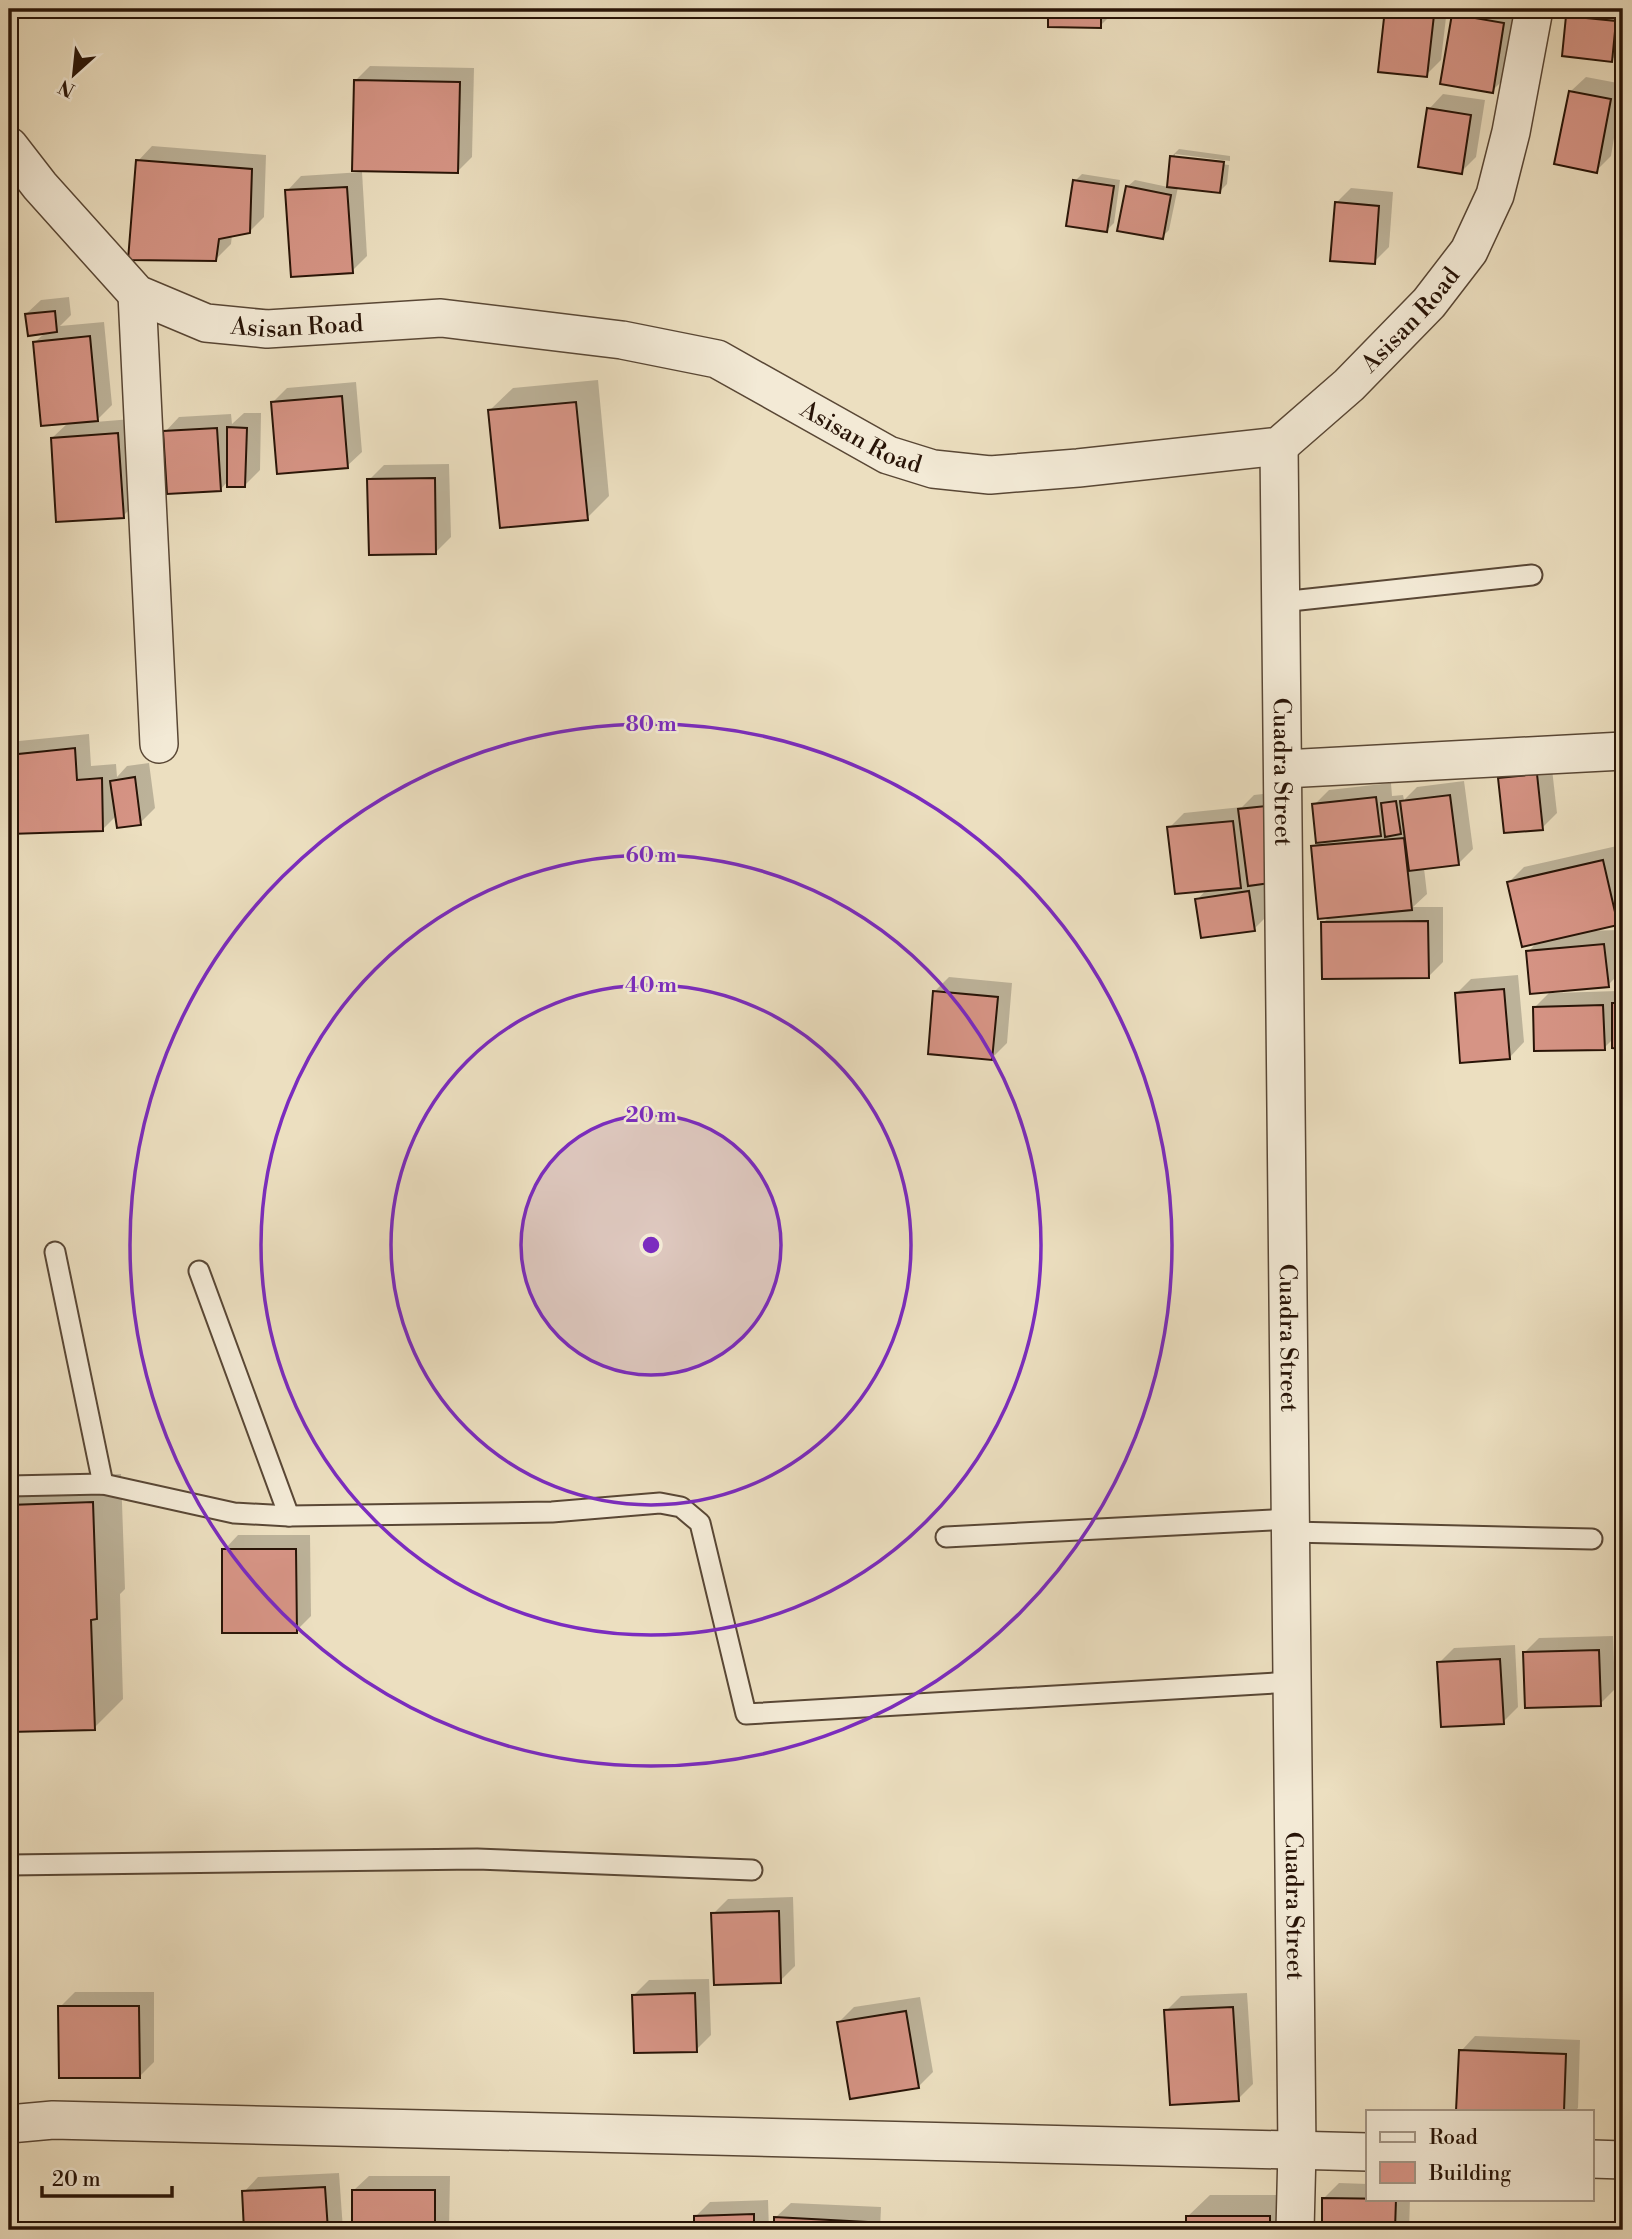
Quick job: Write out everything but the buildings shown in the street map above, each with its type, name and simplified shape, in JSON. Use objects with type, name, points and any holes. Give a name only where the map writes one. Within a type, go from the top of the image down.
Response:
[{"type":"street","name":"Asisan Road","points":[[9,146],[137,294],[206,323],[267,329],[441,318],[622,340],[717,359],[888,455],[933,469],[990,475],[1279,446],[1349,385],[1429,303],[1469,251],[1495,195],[1511,132],[1534,9]]},
{"type":"street","points":[[137,294],[159,744]]},
{"type":"street","name":"Cuadra Street","points":[[1279,446],[1293,1682],[1297,2150],[1295,2230]]},
{"type":"street","points":[[1284,769],[1623,751]]},
{"type":"street","points":[[9,2124],[53,2120],[1366,2152]]},
{"type":"street","points":[[1594,2159],[1623,2160]]},
{"type":"lane","points":[[1281,602],[1532,575]]},
{"type":"lane","points":[[55,1252],[103,1484]]},
{"type":"lane","points":[[199,1271],[289,1516]]},
{"type":"lane","points":[[9,1486],[103,1484],[234,1513],[289,1516],[552,1512],[660,1503],[681,1507],[701,1523],[746,1714],[1293,1682]]},
{"type":"lane","points":[[946,1537],[1291,1526],[1592,1539]]},
{"type":"lane","points":[[9,1865],[477,1859],[752,1870]]}]
